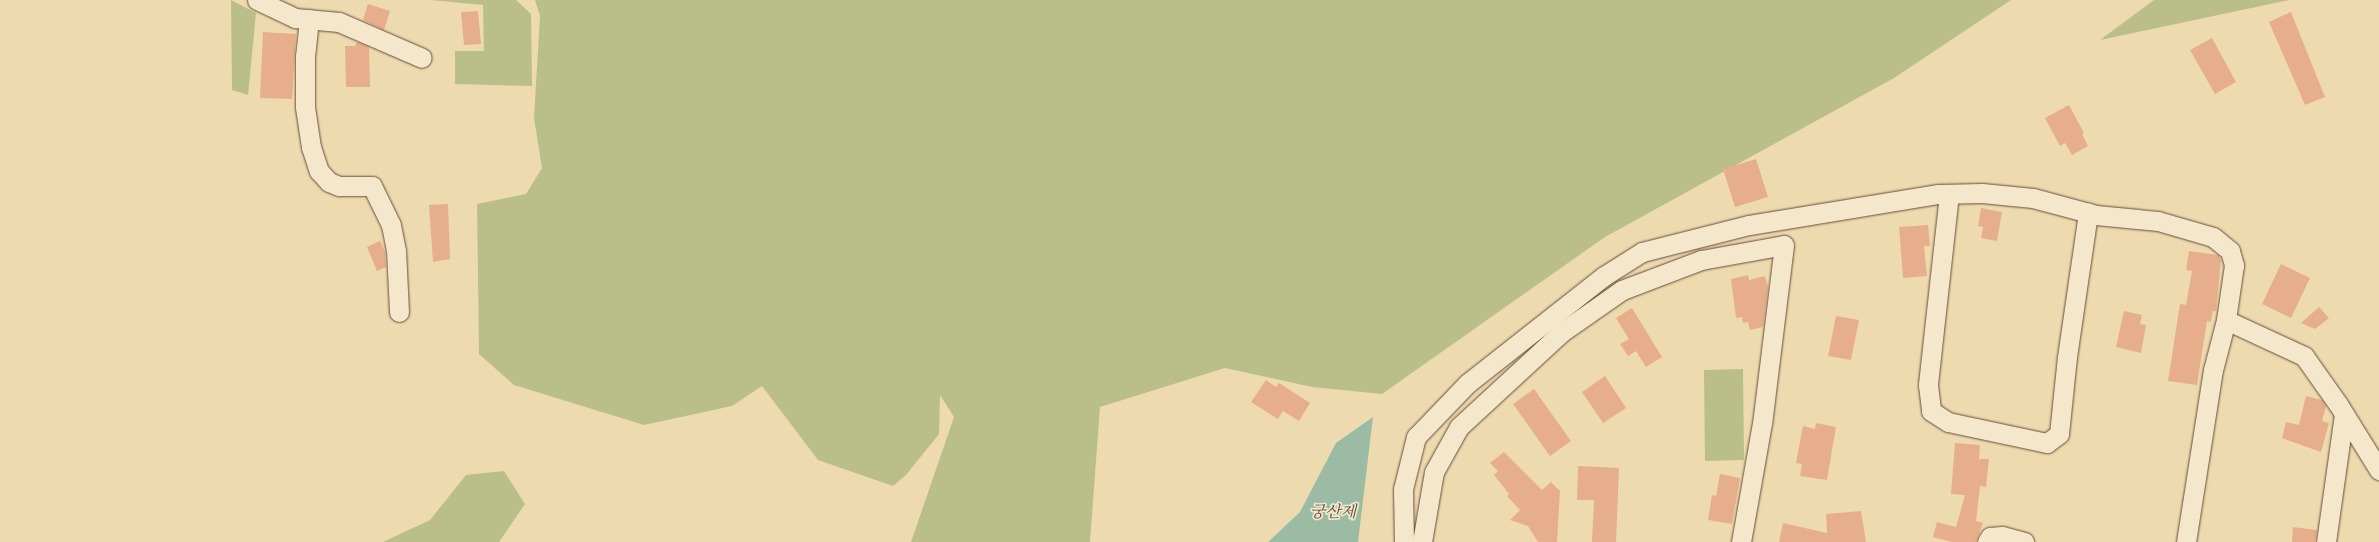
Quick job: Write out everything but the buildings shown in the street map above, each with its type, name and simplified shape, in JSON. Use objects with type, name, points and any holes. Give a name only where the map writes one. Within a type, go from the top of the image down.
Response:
[{"type":"street","points":[[257,0],[295,18],[339,22],[422,58]]},
{"type":"street","points":[[309,19],[305,56],[305,107],[311,147],[319,171],[329,182],[339,186],[372,186],[391,225],[396,250],[399,312]]},
{"type":"street","points":[[1404,542],[1404,489],[1416,437],[1468,383],[1604,276],[1642,252],[1748,225],[1896,199],[1982,192],[2033,198],[2088,212],[2158,221],[2213,237],[2230,251],[2234,265],[2226,320],[2213,370],[2186,542]]},
{"type":"street","points":[[1949,194],[1928,385],[1931,411],[1948,422],[2047,443],[2059,434],[2069,334],[2088,212]]},
{"type":"street","points":[[1422,542],[1434,472],[1459,427],[1562,332],[1622,290],[1701,260],[1784,245],[1762,423],[1741,542]]},
{"type":"street","points":[[2226,320],[2304,356],[2344,414],[2379,470]]},
{"type":"street","points":[[2326,542],[2344,414]]},
{"type":"street","points":[[1988,542],[1990,537],[2002,536],[2024,542]]},
{"type":"shaded area","points":[[231,0],[256,13],[248,95],[232,90]]},
{"type":"shaded area","points":[[430,0],[516,0],[531,14],[532,86],[455,84],[455,51],[484,51],[483,5]]},
{"type":"shaded area","points":[[535,0],[2011,0],[1894,78],[1605,237],[1382,394],[1312,387],[1225,368],[1100,407],[1090,542],[911,542],[954,417],[940,395],[939,434],[906,475],[893,486],[818,460],[762,386],[732,406],[644,425],[514,385],[479,354],[477,204],[526,194],[542,168],[534,118],[540,16]]},
{"type":"shaded area","points":[[2154,0],[2289,0],[2100,40]]},
{"type":"shaded area","points":[[1743,369],[1744,460],[1705,461],[1704,370]]},
{"type":"shaded area","points":[[504,471],[525,504],[499,542],[383,542],[430,520],[466,475]]},
{"type":"water","name":"궁산제","points":[[1373,417],[1358,542],[1268,542],[1300,512],[1336,443]]}]
